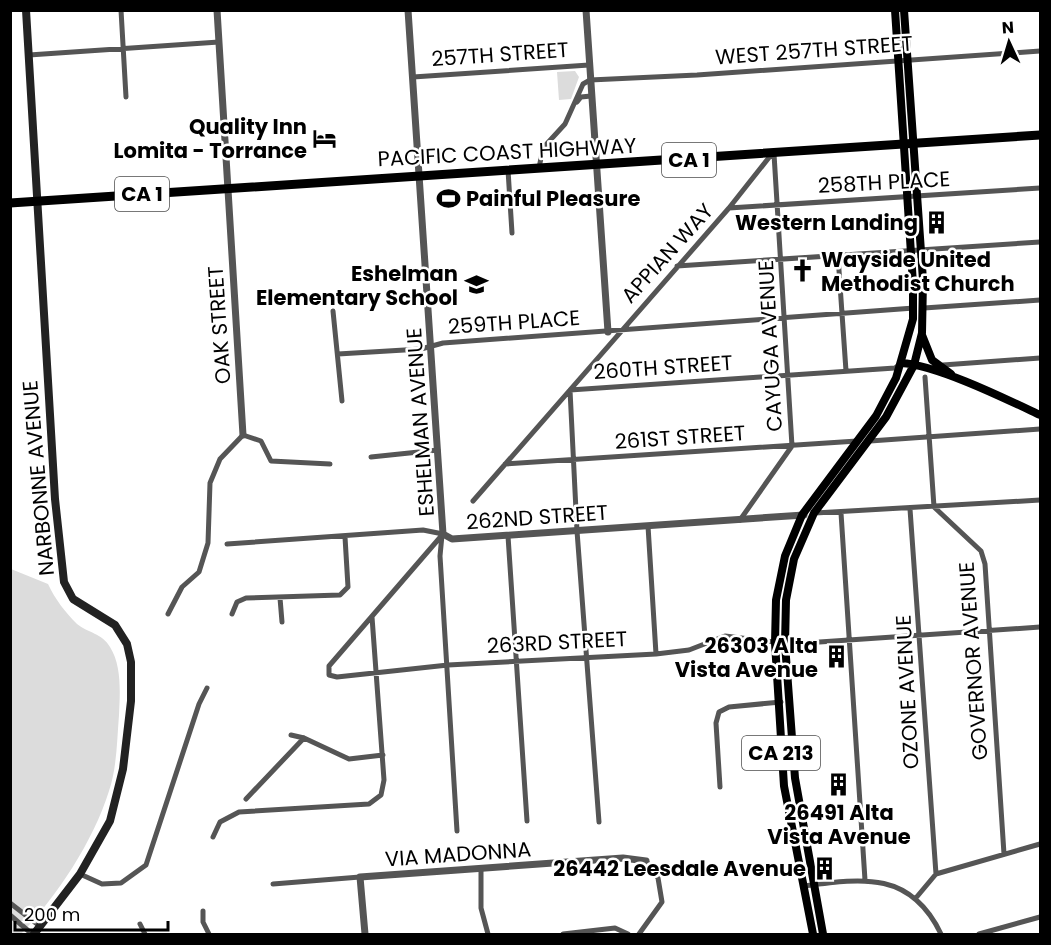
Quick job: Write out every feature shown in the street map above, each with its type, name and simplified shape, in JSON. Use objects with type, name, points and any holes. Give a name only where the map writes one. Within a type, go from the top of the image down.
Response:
[{"type":"highway","name":"PACIFIC COAST HIGHWAY","points":[[10,203],[420,175],[772,155],[1041,135]]},
{"type":"main road","name":"NARBONNE AVENUE","points":[[26,10],[55,492],[64,582],[73,599],[115,625],[127,644],[132,662],[131,701],[117,800],[110,821],[80,874]]},
{"type":"main road","name":"CA 213","points":[[823,934],[797,796],[784,619],[790,577],[802,536],[814,513],[870,441],[899,396],[914,364],[922,333],[924,308],[914,144],[895,10]]},
{"type":"main road","name":"CA 213","points":[[813,934],[784,786],[775,643],[776,600],[785,556],[802,515],[883,404],[901,363],[914,308],[903,144],[904,10]]},
{"type":"main road","points":[[922,333],[932,360],[961,381]]},
{"type":"main road","points":[[901,363],[914,364],[961,381],[1041,415]]},
{"type":"main road","points":[[33,934],[41,927],[80,874]]},
{"type":"street","points":[[121,10],[126,97]]},
{"type":"street","name":"OAK STREET","points":[[217,10],[243,435]]},
{"type":"street","name":"ESHELMAN AVENUE","points":[[408,10],[432,345],[443,534],[440,556],[457,831]]},
{"type":"street","points":[[586,10],[608,343]]},
{"type":"street","points":[[29,55],[219,42]]},
{"type":"street","name":"WEST 257TH STREET","points":[[590,80],[1041,51]]},
{"type":"street","name":"257TH STREET","points":[[413,77],[589,65]]},
{"type":"street","points":[[539,168],[543,148],[565,124],[577,102],[583,84],[590,80]]},
{"type":"street","points":[[577,102],[581,98],[591,96]]},
{"type":"street","name":"CAYUGA AVENUE","points":[[740,519],[792,446],[781,259],[772,155]]},
{"type":"street","name":"APPIAN WAY","points":[[472,501],[570,390],[608,343],[729,208],[772,155]]},
{"type":"street","points":[[508,170],[512,233]]},
{"type":"street","name":"258TH PLACE","points":[[729,208],[1041,188]]},
{"type":"street","points":[[677,266],[1041,242]]},
{"type":"street","points":[[838,256],[846,371]]},
{"type":"street","points":[[924,308],[1041,300]]},
{"type":"street","name":"259TH PLACE","points":[[338,354],[914,308]]},
{"type":"street","points":[[333,311],[342,400]]},
{"type":"street","points":[[943,364],[1041,358]]},
{"type":"street","name":"260TH STREET","points":[[570,390],[895,368],[901,363]]},
{"type":"street","points":[[925,377],[934,507]]},
{"type":"street","points":[[570,390],[577,531],[599,822]]},
{"type":"street","points":[[870,441],[1041,429]]},
{"type":"street","points":[[168,614],[182,587],[199,572],[208,543],[210,483],[220,459],[243,435],[261,441],[267,458],[271,461],[330,464]]},
{"type":"street","name":"261ST STREET","points":[[505,464],[857,441]]},
{"type":"street","points":[[371,457],[438,450]]},
{"type":"street","points":[[814,513],[1041,500]]},
{"type":"street","name":"GOVERNOR AVENUE","points":[[934,507],[981,550],[985,564],[1004,854]]},
{"type":"street","name":"OZONE AVENUE","points":[[910,508],[936,874]]},
{"type":"street","name":"262ND STREET","points":[[227,544],[423,530],[443,534],[452,539],[814,513]]},
{"type":"street","points":[[841,513],[865,880]]},
{"type":"street","points":[[648,526],[656,654]]},
{"type":"street","points":[[213,837],[220,822],[239,812],[369,804],[381,795],[384,780],[383,755],[372,617],[443,534]]},
{"type":"street","points":[[508,536],[527,821]]},
{"type":"street","points":[[232,614],[235,604],[241,599],[340,595],[348,587],[345,537]]},
{"type":"street","points":[[280,598],[282,622]]},
{"type":"street","name":"263RD STREET","points":[[372,617],[329,666],[328,675],[337,677],[448,665],[656,654],[690,650],[725,636],[785,644],[1041,627]]},
{"type":"street","points":[[80,874],[102,884],[121,883],[146,865],[199,704],[207,687]]},
{"type":"street","points":[[720,787],[716,723],[719,712],[729,707],[789,702]]},
{"type":"street","points":[[291,735],[304,738],[350,759],[383,755]]},
{"type":"street","points":[[246,799],[304,738]]},
{"type":"street","points":[[915,899],[936,874],[1041,844]]},
{"type":"street","name":"VIA MADONNA","points":[[273,884],[287,881],[623,858],[646,861]]},
{"type":"street","points":[[639,934],[662,902],[658,878],[646,861]]},
{"type":"street","points":[[480,869],[481,908],[488,934]]},
{"type":"street","points":[[360,877],[365,934]]},
{"type":"street","points":[[804,886],[865,880],[898,888],[915,899],[933,919],[941,934]]},
{"type":"street","points":[[10,903],[41,927]]},
{"type":"street","points":[[203,910],[203,922],[209,934]]},
{"type":"street","points":[[10,915],[33,934]]},
{"type":"street","points":[[979,934],[1041,917]]},
{"type":"street","points":[[140,924],[145,934]]},
{"type":"street","points":[[563,934],[615,927],[628,934]]},
{"type":"shaded area","points":[[575,71],[579,77],[571,99],[559,100],[557,72]]},
{"type":"shaded area","points":[[11,569],[48,584],[68,615],[77,624],[107,642],[117,663],[120,689],[112,782],[94,830],[60,886],[21,934],[11,934]]},
{"type":"place","name":"Quality Inn Lomita - Torrance","points":[[325,138]]},
{"type":"place","name":"Painful Pleasure","points":[[448,198]]},
{"type":"place","name":"Western Landing","points":[[936,222]]},
{"type":"place","name":"Wayside United Methodist Church","points":[[803,271]]},
{"type":"place","name":"Eshelman Elementary School","points":[[476,285]]},
{"type":"place","name":"26303 Alta Vista Avenue","points":[[836,657]]},
{"type":"place","name":"26491 Alta Vista Avenue","points":[[839,784]]},
{"type":"place","name":"26442 Leesdale Avenue","points":[[824,868]]}]
